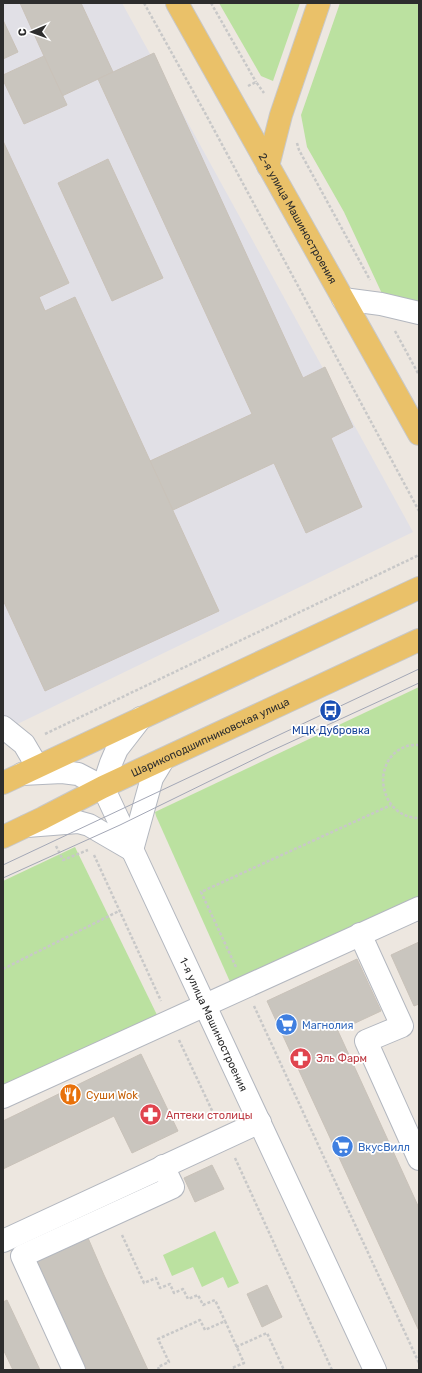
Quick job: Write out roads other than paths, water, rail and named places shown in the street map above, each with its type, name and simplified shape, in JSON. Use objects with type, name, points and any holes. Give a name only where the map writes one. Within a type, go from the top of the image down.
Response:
[{"type":"main road","name":"2-я улица Машиностроения","points":[[177,3],[417,429]]},
{"type":"main road","points":[[268,166],[281,115],[318,5]]},
{"type":"main road","points":[[20,774],[419,588]]},
{"type":"main road","name":"Шарикоподшипниковская улица","points":[[3,837],[162,760],[419,640]]},
{"type":"street","points":[[343,299],[381,304],[419,313]]},
{"type":"street","points":[[3,727],[24,744],[20,774],[62,772],[78,774],[103,788],[117,748],[141,718]]},
{"type":"street","points":[[25,827],[78,822],[89,825],[132,850],[152,778],[162,760]]},
{"type":"street","name":"1-я улица Машиностроения","points":[[103,788],[375,1370]]},
{"type":"street","points":[[3,1097],[419,908]]},
{"type":"street","points":[[360,934],[402,1026],[366,1041],[419,1159]]},
{"type":"street","points":[[3,1241],[260,1122]]},
{"type":"street","points":[[74,1370],[22,1256],[172,1187],[163,1166]]},
{"type":"tram line","points":[[3,865],[419,669]]},
{"type":"tram line","points":[[3,878],[120,825],[271,751],[419,683]]},
{"type":"place","name":"МЦК Дубровка","points":[[331,710]]},
{"type":"place","name":"Магнолия","points":[[286,1025]]},
{"type":"place","name":"Эль Фарм","points":[[300,1058]]},
{"type":"place","name":"Суши Wok","points":[[70,1095]]},
{"type":"place","name":"Аптеки столицы","points":[[150,1115]]},
{"type":"place","name":"ВкусВилл","points":[[342,1147]]}]
